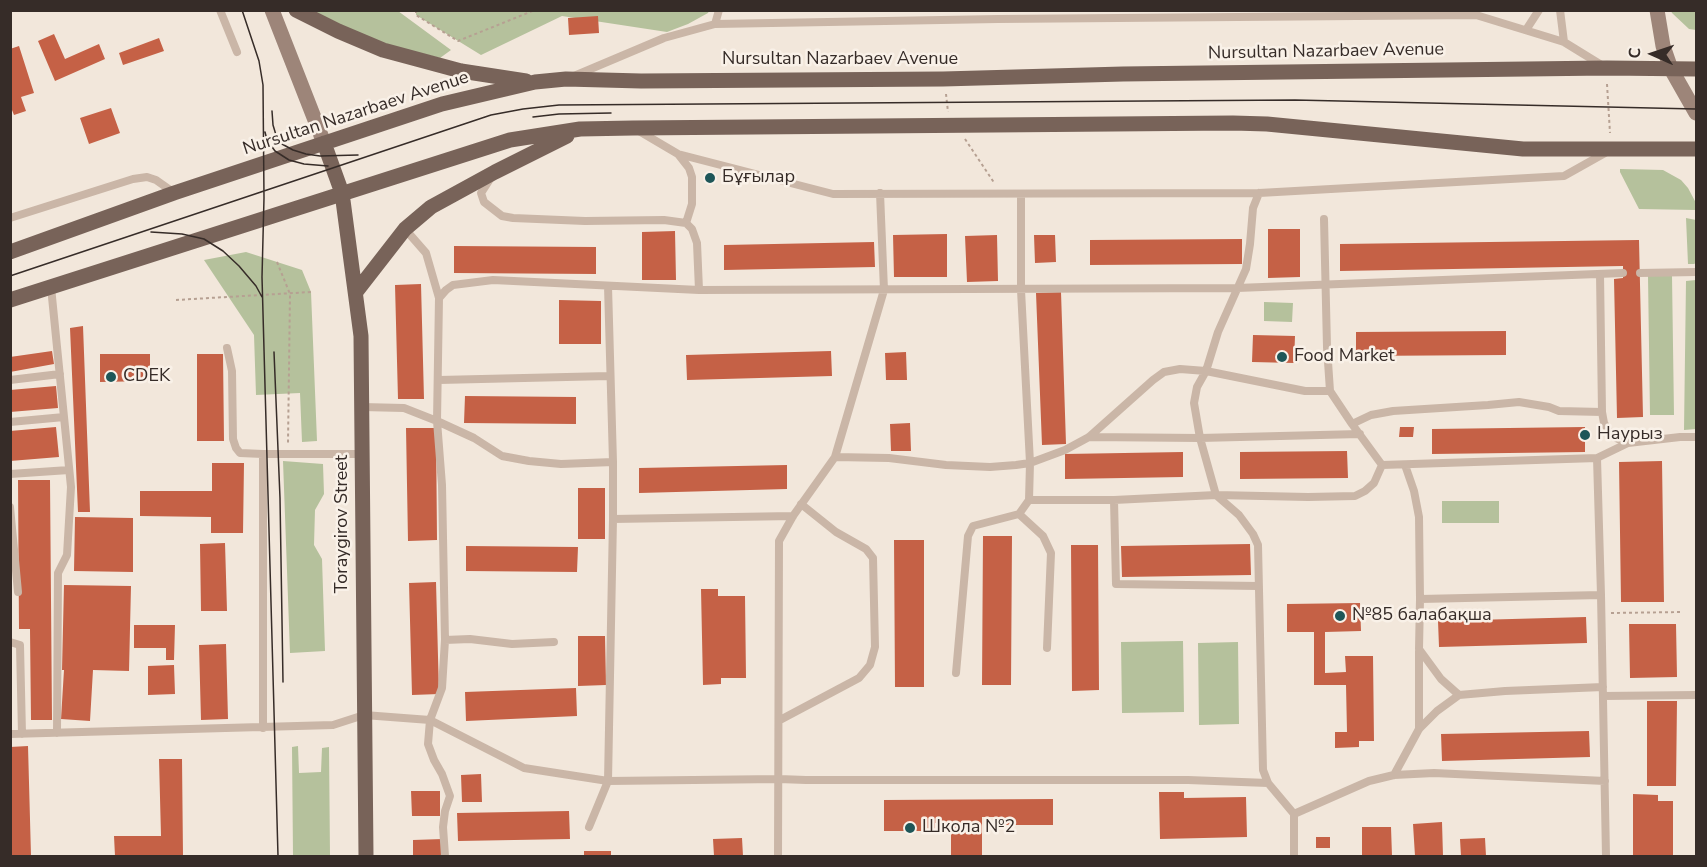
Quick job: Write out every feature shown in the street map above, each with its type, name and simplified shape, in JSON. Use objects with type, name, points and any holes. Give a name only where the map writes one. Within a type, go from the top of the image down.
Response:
[{"type":"main road","points":[[272,10],[324,143]]},
{"type":"main road","points":[[296,10],[382,50],[461,71],[535,82]]},
{"type":"main road","points":[[1657,10],[1663,46],[1671,69],[1696,113]]},
{"type":"main road","name":"Nursultan Nazarbaev Avenue","points":[[10,252],[174,193],[442,104],[535,82],[566,79],[641,81],[943,79],[1123,74],[1696,69]]},
{"type":"main road","points":[[11,302],[51,287],[510,140],[580,129],[1233,123],[1267,124],[1523,149],[1696,149]]},
{"type":"main road","points":[[356,292],[405,229],[431,207],[580,129]]},
{"type":"main road","name":"Toraygirov Street","points":[[324,143],[342,193],[361,336],[366,856]]},
{"type":"lane","points":[[220,10],[237,52]]},
{"type":"lane","points":[[715,24],[719,10]]},
{"type":"lane","points":[[1526,30],[1539,10]]},
{"type":"lane","points":[[1560,10],[1564,42]]},
{"type":"lane","points":[[566,79],[664,38],[715,24],[998,15],[1476,15],[1564,42],[1607,68]]},
{"type":"lane","points":[[633,128],[678,154],[833,194],[1259,193],[1564,176],[1610,150]]},
{"type":"lane","points":[[678,154],[689,168],[692,177],[692,204],[686,223]]},
{"type":"lane","points":[[495,172],[482,193],[484,202],[502,216],[585,221],[664,220],[686,223],[692,229],[697,243],[699,290]]},
{"type":"lane","points":[[10,218],[133,179],[147,177],[156,180],[174,193]]},
{"type":"lane","points":[[1259,193],[1253,208],[1246,269],[1218,332],[1206,371],[1197,387],[1194,403],[1200,438],[1216,495],[1239,515],[1258,545],[1263,770],[1268,783],[1294,814],[1294,856]]},
{"type":"lane","points":[[778,856],[779,541],[793,516],[835,456],[884,290],[880,194]]},
{"type":"lane","points":[[956,673],[968,536],[973,526],[1019,514],[1029,500],[1030,463],[1021,290],[1021,195]]},
{"type":"lane","points":[[1324,219],[1330,391],[1382,465]]},
{"type":"lane","points":[[405,229],[426,253],[439,298],[437,421],[442,485],[445,640],[442,688],[430,720],[428,744],[450,796],[443,827],[445,856]]},
{"type":"lane","points":[[1640,273],[1696,272]]},
{"type":"lane","points":[[439,298],[453,285],[493,280],[699,290],[1021,290],[1325,286],[1623,273]]},
{"type":"lane","points":[[1600,274],[1602,412],[1608,430],[1616,438],[1628,443]]},
{"type":"lane","points":[[589,827],[608,780],[613,519],[608,286]]},
{"type":"lane","points":[[51,287],[71,487],[67,555],[58,573],[57,733]]},
{"type":"lane","points":[[227,348],[232,371],[233,439],[240,453],[362,454]]},
{"type":"lane","points":[[835,456],[889,458],[946,465],[990,467],[1030,463],[1065,450],[1089,437],[1153,380],[1164,372],[1180,369],[1206,371],[1305,391],[1330,391]]},
{"type":"lane","points":[[10,380],[60,374]]},
{"type":"lane","points":[[439,380],[609,376]]},
{"type":"lane","points":[[1352,424],[1371,415],[1393,411],[1519,402],[1559,411],[1602,412]]},
{"type":"lane","points":[[362,407],[404,408],[474,438],[502,456],[561,464],[612,462]]},
{"type":"lane","points":[[10,422],[64,417]]},
{"type":"lane","points":[[1089,437],[1200,438],[1360,434]]},
{"type":"lane","points":[[1382,465],[1597,458],[1628,443],[1696,437]]},
{"type":"lane","points":[[263,454],[263,728]]},
{"type":"lane","points":[[1597,458],[1606,856]]},
{"type":"lane","points":[[1029,500],[1114,500],[1216,495],[1355,496],[1374,483],[1382,465]]},
{"type":"lane","points":[[1405,465],[1414,491],[1419,517],[1419,729]]},
{"type":"lane","points":[[10,474],[69,470]]},
{"type":"lane","points":[[1114,500],[1116,584],[1258,586]]},
{"type":"lane","points":[[780,720],[859,678],[870,665],[875,647],[873,558],[867,549],[836,532],[801,504]]},
{"type":"lane","points":[[10,507],[18,592]]},
{"type":"lane","points":[[1019,514],[1043,536],[1051,554],[1047,648]]},
{"type":"lane","points":[[613,519],[793,516]]},
{"type":"lane","points":[[1420,599],[1601,596]]},
{"type":"lane","points":[[445,640],[470,639],[512,644],[554,642]]},
{"type":"lane","points":[[10,642],[21,645],[22,734]]},
{"type":"lane","points":[[1419,650],[1459,696]]},
{"type":"lane","points":[[1394,776],[1419,729],[1437,711],[1459,696],[1528,689],[1603,687]]},
{"type":"lane","points":[[1603,696],[1696,695]]},
{"type":"lane","points":[[10,734],[333,725],[364,715],[430,720],[524,768],[608,780],[1188,780],[1268,783]]},
{"type":"lane","points":[[1294,814],[1370,781],[1394,776],[1434,773],[1605,782]]},
{"type":"path","points":[[416,10],[416,15],[458,41],[535,10]]},
{"type":"path","points":[[1607,84],[1610,133]]},
{"type":"path","points":[[945,90],[948,114]]},
{"type":"path","points":[[963,136],[1002,194]]},
{"type":"path","points":[[278,262],[290,294],[288,454]]},
{"type":"path","points":[[176,300],[311,292]]},
{"type":"path","points":[[1602,614],[1683,612]]},
{"type":"green space","points":[[310,11],[398,11],[451,50],[440,58],[384,44]]},
{"type":"green space","points":[[416,11],[709,11],[688,24],[667,32],[562,16],[481,55],[416,15]]},
{"type":"green space","points":[[1671,11],[1696,11],[1696,30],[1689,29]]},
{"type":"green space","points":[[1620,169],[1663,170],[1681,180],[1688,188],[1696,203],[1696,210],[1639,209]]},
{"type":"green space","points":[[1686,218],[1696,220],[1696,263],[1694,264],[1688,264]]},
{"type":"green space","points":[[246,252],[302,270],[311,292],[317,441],[302,442],[300,393],[256,395],[254,335],[204,260]]},
{"type":"green space","points":[[1648,276],[1672,276],[1674,415],[1650,415]]},
{"type":"green space","points":[[1696,280],[1696,429],[1684,430],[1686,281]]},
{"type":"green space","points":[[1264,302],[1293,303],[1292,322],[1264,321]]},
{"type":"green space","points":[[283,461],[323,464],[324,494],[315,510],[314,545],[322,559],[325,651],[290,653]]},
{"type":"green space","points":[[1442,501],[1499,501],[1499,523],[1442,523]]},
{"type":"green space","points":[[1183,641],[1184,712],[1122,713],[1121,642]]},
{"type":"green space","points":[[1238,642],[1239,724],[1199,725],[1198,643]]},
{"type":"green space","points":[[298,746],[299,773],[321,772],[322,748],[329,747],[330,856],[293,856],[292,747]]},
{"type":"building","points":[[598,16],[599,33],[569,35],[568,18]]},
{"type":"building","points":[[54,34],[65,59],[99,44],[105,59],[55,81],[38,41]]},
{"type":"building","points":[[159,38],[164,51],[123,65],[119,53]]},
{"type":"building","points":[[19,46],[34,93],[21,97],[26,111],[14,115],[10,105],[10,49]]},
{"type":"building","points":[[111,108],[120,133],[89,144],[80,118]]},
{"type":"building","points":[[1268,229],[1300,229],[1300,277],[1268,278]]},
{"type":"building","points":[[675,231],[676,280],[642,280],[642,232]]},
{"type":"building","points":[[947,234],[947,277],[894,277],[893,235]]},
{"type":"building","points":[[997,235],[998,281],[967,282],[965,236]]},
{"type":"building","points":[[1034,235],[1055,235],[1056,262],[1035,263]]},
{"type":"building","points":[[1242,239],[1242,264],[1090,265],[1090,240]]},
{"type":"building","points":[[1639,240],[1643,417],[1617,418],[1614,279],[1623,278],[1623,266],[1340,271],[1340,244]]},
{"type":"building","points":[[874,242],[875,267],[724,270],[724,245]]},
{"type":"building","points":[[454,246],[596,247],[596,274],[454,273]]},
{"type":"building","points":[[421,284],[424,399],[398,399],[395,285]]},
{"type":"building","points":[[1061,292],[1066,444],[1042,445],[1036,293]]},
{"type":"building","points":[[559,300],[601,301],[601,344],[559,344]]},
{"type":"building","points":[[83,326],[90,512],[78,512],[70,328]]},
{"type":"building","points":[[1506,331],[1506,355],[1356,356],[1356,332]]},
{"type":"building","points":[[1253,335],[1295,336],[1294,363],[1252,362]]},
{"type":"building","points":[[52,351],[54,364],[10,372],[10,357]]},
{"type":"building","points":[[831,351],[832,376],[687,380],[686,355]]},
{"type":"building","points":[[906,352],[907,380],[886,380],[885,353]]},
{"type":"building","points":[[100,354],[150,354],[150,381],[100,382]]},
{"type":"building","points":[[197,354],[223,354],[224,441],[197,441]]},
{"type":"building","points":[[56,386],[58,408],[10,412],[10,390]]},
{"type":"building","points":[[465,396],[576,397],[576,424],[464,423]]},
{"type":"building","points":[[910,423],[911,451],[891,451],[890,424]]},
{"type":"building","points":[[56,427],[59,457],[10,461],[10,431]]},
{"type":"building","points":[[1400,427],[1414,427],[1413,437],[1399,437]]},
{"type":"building","points":[[1585,427],[1585,452],[1432,454],[1432,429]]},
{"type":"building","points":[[406,428],[436,428],[437,540],[408,541]]},
{"type":"building","points":[[1347,451],[1348,478],[1240,479],[1240,452]]},
{"type":"building","points":[[1183,452],[1183,477],[1065,479],[1065,454]]},
{"type":"building","points":[[1662,461],[1664,602],[1621,602],[1619,462]]},
{"type":"building","points":[[212,463],[244,463],[243,533],[211,533],[211,517],[140,516],[140,491],[212,491]]},
{"type":"building","points":[[787,465],[787,489],[639,493],[639,468]]},
{"type":"building","points":[[18,480],[50,480],[52,720],[31,720],[30,629],[19,629]]},
{"type":"building","points":[[578,488],[605,488],[605,539],[578,539]]},
{"type":"building","points":[[75,517],[133,518],[133,572],[74,571]]},
{"type":"building","points":[[983,536],[1012,536],[1011,685],[982,685]]},
{"type":"building","points":[[894,540],[924,540],[924,687],[895,687]]},
{"type":"building","points":[[225,543],[227,611],[201,611],[200,544]]},
{"type":"building","points":[[1250,544],[1251,575],[1122,577],[1121,546]]},
{"type":"building","points":[[1071,545],[1098,545],[1099,690],[1072,691]]},
{"type":"building","points":[[466,546],[578,547],[577,572],[466,571]]},
{"type":"building","points":[[436,582],[439,694],[412,695],[409,583]]},
{"type":"building","points":[[64,585],[131,586],[129,671],[93,670],[90,721],[61,719],[64,670],[62,670]]},
{"type":"building","points":[[701,589],[718,589],[718,596],[745,596],[746,678],[721,678],[721,684],[703,685]]},
{"type":"building","points":[[1360,603],[1361,631],[1325,632],[1325,673],[1346,672],[1345,656],[1373,656],[1374,741],[1359,741],[1359,747],[1335,748],[1335,732],[1347,732],[1346,685],[1314,685],[1314,632],[1287,632],[1287,604]]},
{"type":"building","points":[[1586,617],[1587,643],[1439,647],[1438,621]]},
{"type":"building","points":[[1629,624],[1676,624],[1677,677],[1630,678]]},
{"type":"building","points":[[134,625],[175,625],[174,660],[166,660],[166,648],[134,648]]},
{"type":"building","points":[[578,636],[605,636],[606,685],[578,686]]},
{"type":"building","points":[[226,644],[228,719],[201,720],[199,645]]},
{"type":"building","points":[[174,665],[175,694],[148,695],[148,666]]},
{"type":"building","points":[[576,688],[577,716],[466,721],[465,692]]},
{"type":"building","points":[[1647,701],[1677,701],[1676,786],[1647,786]]},
{"type":"building","points":[[1589,731],[1590,757],[1442,761],[1441,734]]},
{"type":"building","points":[[28,746],[31,856],[10,856],[10,747]]},
{"type":"building","points":[[159,759],[182,759],[183,856],[115,856],[114,836],[161,836]]},
{"type":"building","points":[[481,774],[482,802],[462,802],[461,775]]},
{"type":"building","points":[[411,791],[440,791],[440,816],[412,816]]},
{"type":"building","points":[[1159,792],[1184,792],[1184,798],[1246,797],[1247,837],[1160,839]]},
{"type":"building","points":[[1633,794],[1658,795],[1658,801],[1673,801],[1673,856],[1633,856]]},
{"type":"building","name":"Школа №2","points":[[1053,799],[1053,825],[1002,825],[1002,817],[982,817],[982,856],[951,856],[951,823],[935,823],[935,831],[884,831],[884,800]]},
{"type":"building","points":[[569,811],[570,839],[458,841],[457,813]]},
{"type":"building","points":[[1442,822],[1443,856],[1415,856],[1413,824]]},
{"type":"building","points":[[1362,827],[1391,827],[1392,856],[1362,856]]},
{"type":"building","points":[[1316,837],[1330,837],[1330,848],[1316,848]]},
{"type":"building","points":[[742,838],[743,856],[714,856],[713,839]]},
{"type":"building","points":[[1485,838],[1486,856],[1461,856],[1460,839]]},
{"type":"building","points":[[443,839],[444,856],[413,856],[413,840]]},
{"type":"building","points":[[584,851],[611,851],[611,856],[584,856]]},
{"type":"tram line","points":[[242,10],[259,61],[263,85],[262,277],[278,856]]},
{"type":"tram line","points":[[10,276],[491,115],[559,105],[1295,100],[1696,109]]},
{"type":"tram line","points":[[272,111],[276,135],[282,144],[293,150],[320,156],[358,155]]},
{"type":"tram line","points":[[533,117],[611,113]]},
{"type":"tram line","points":[[265,132],[267,140],[275,151],[289,160],[328,166]]},
{"type":"tram line","points":[[151,232],[182,234],[204,239],[223,251],[239,266],[262,297]]},
{"type":"tram line","points":[[274,352],[280,498],[283,682]]},
{"type":"place","name":"Бұғылар","points":[[710,178]]},
{"type":"place","name":"Food Market","points":[[1282,357]]},
{"type":"place","name":"CDEK","points":[[111,377]]},
{"type":"place","name":"Наурыз","points":[[1585,435]]},
{"type":"place","name":"№85 балабақша","points":[[1340,616]]},
{"type":"place","name":"Школа №2","points":[[910,828]]}]
